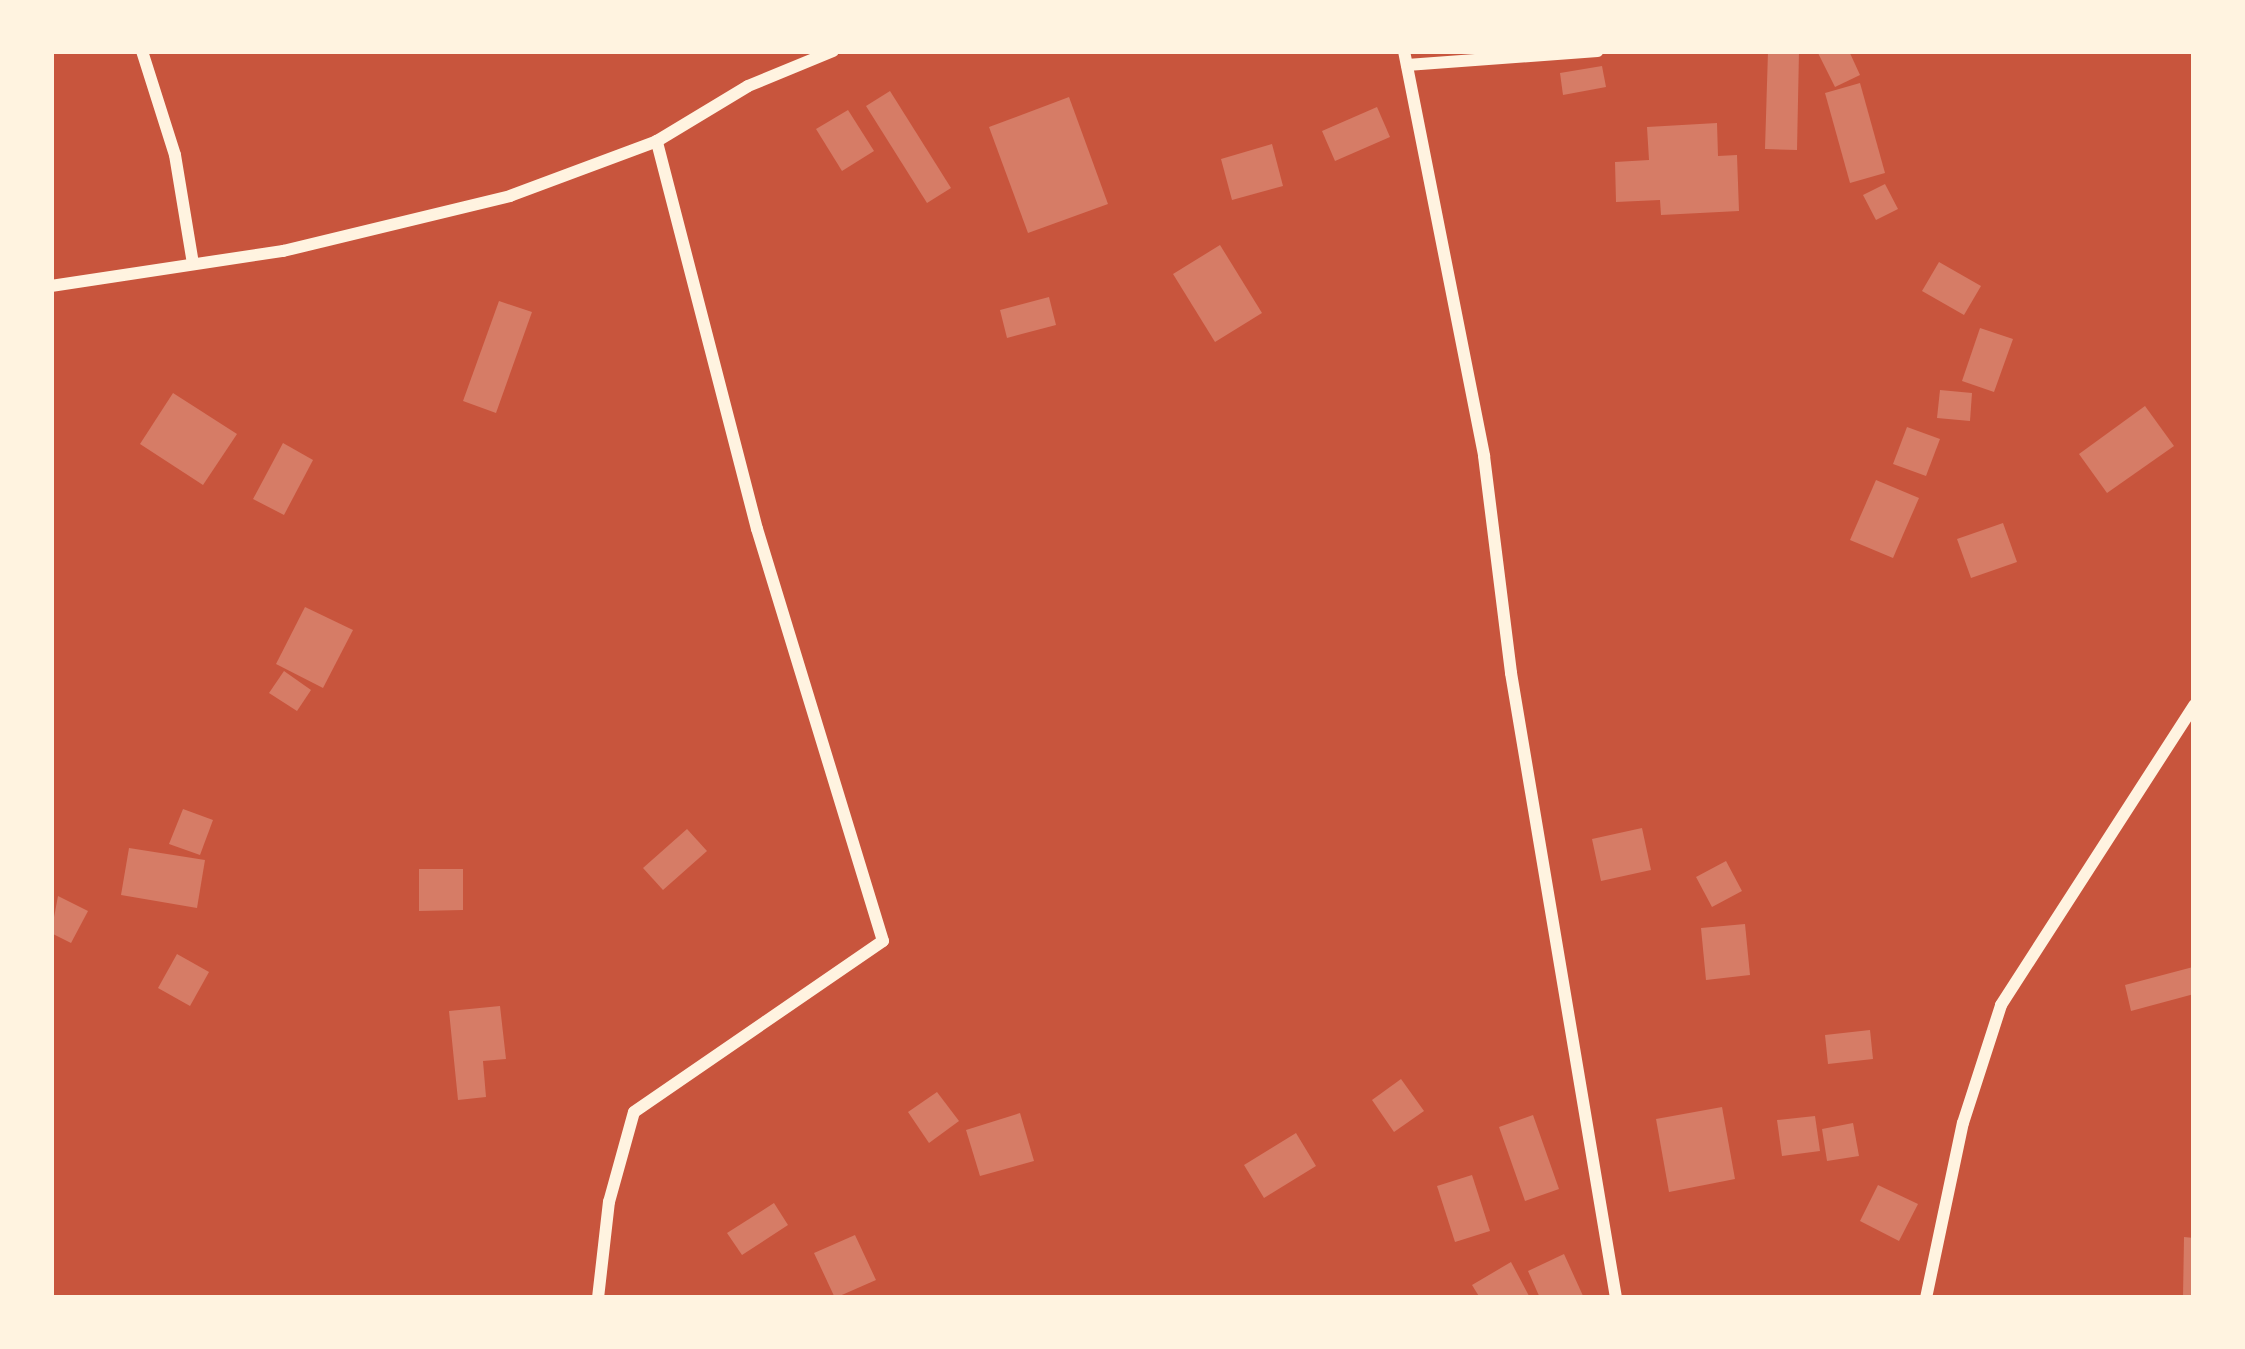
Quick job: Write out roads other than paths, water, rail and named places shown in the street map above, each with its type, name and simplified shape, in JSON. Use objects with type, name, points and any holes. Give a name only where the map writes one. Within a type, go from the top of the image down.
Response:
[{"type":"street","points":[[142,51],[175,155],[194,265]]},
{"type":"street","points":[[51,286],[194,265],[510,196],[657,141],[748,86],[833,51]]},
{"type":"street","points":[[1597,51],[1405,58],[1484,456],[1511,674],[1616,1298]]},
{"type":"street","points":[[598,1298],[609,1202],[634,1112],[883,941],[757,529],[657,141]]},
{"type":"street","points":[[1926,1298],[1963,1123],[2001,1005],[2194,706]]}]
